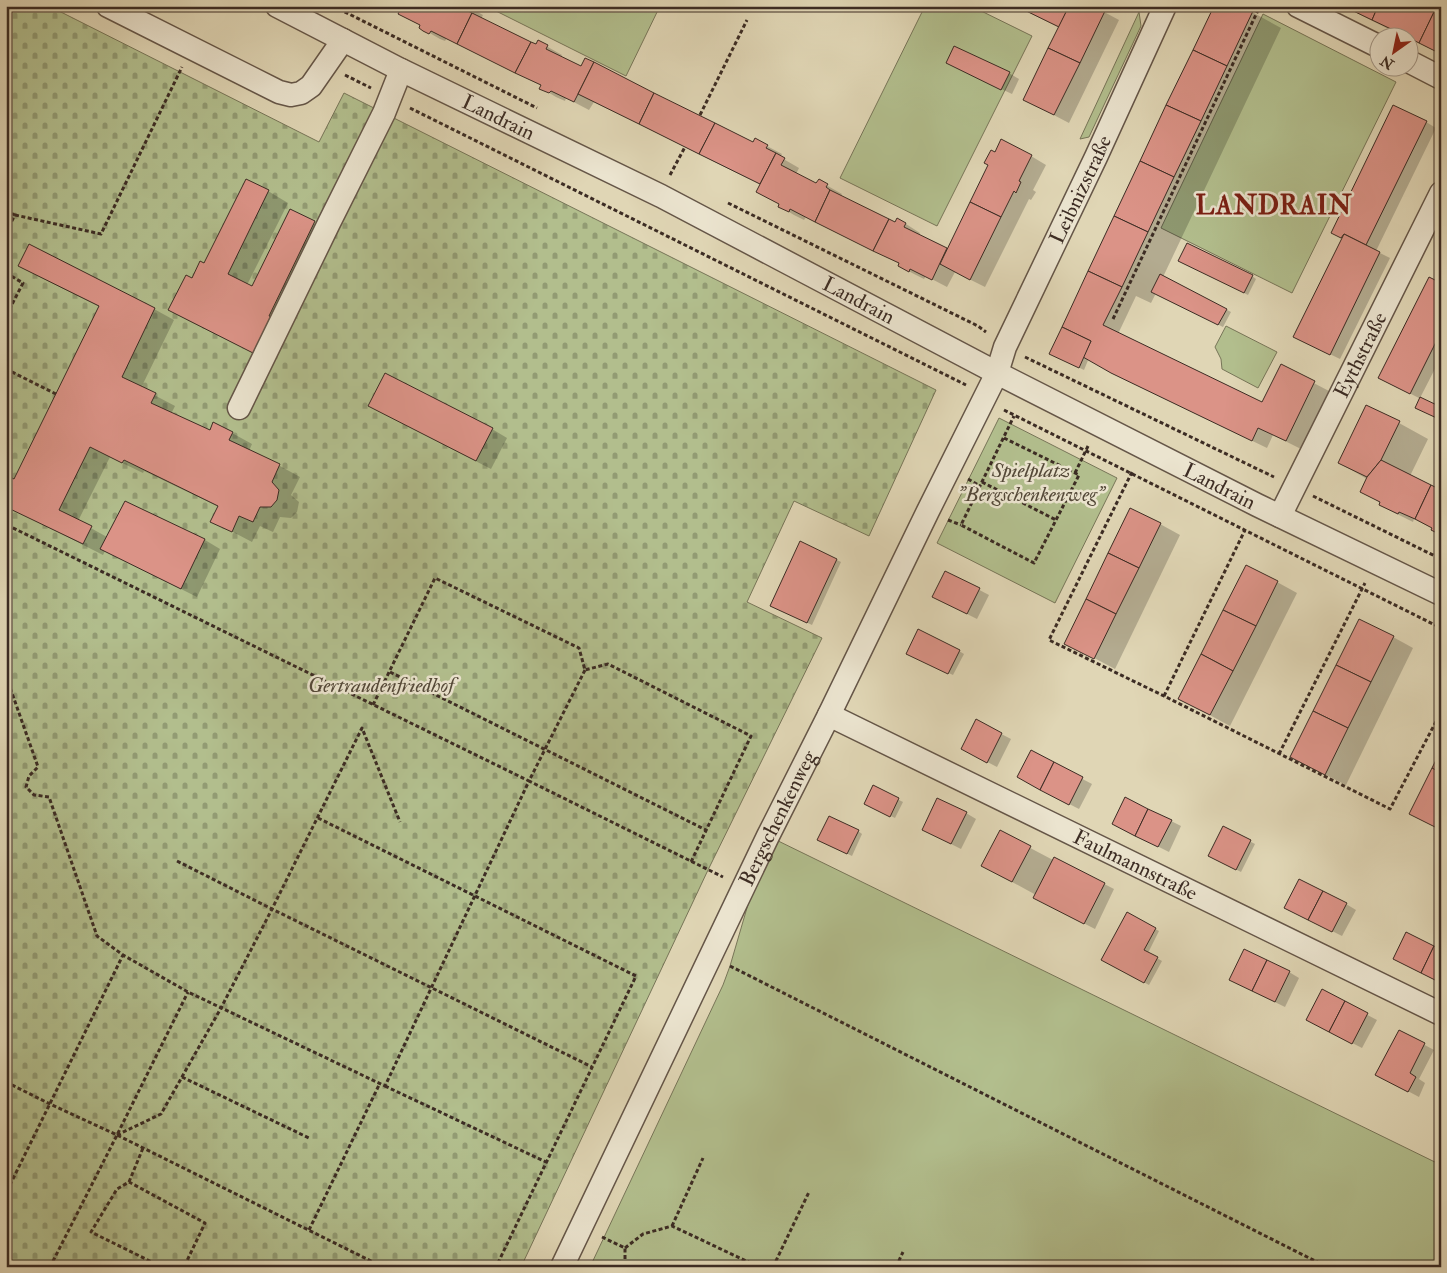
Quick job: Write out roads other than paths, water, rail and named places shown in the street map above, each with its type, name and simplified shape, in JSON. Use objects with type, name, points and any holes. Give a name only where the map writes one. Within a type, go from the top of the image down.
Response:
[{"type":"street","points":[[108,6],[279,92],[291,95],[300,93],[311,86],[343,40]]},
{"type":"street","name":"Landrain","points":[[277,6],[402,70],[660,196],[997,373],[1257,505],[1441,594]]},
{"type":"street","points":[[1298,6],[1370,42]]},
{"type":"street","name":"Leibnizstraße","points":[[997,373],[1005,347],[1096,157],[1164,7]]},
{"type":"street","points":[[1420,67],[1441,78]]},
{"type":"street","points":[[239,408],[324,231],[384,113],[402,70]]},
{"type":"street","name":"Eythstraße","points":[[1280,516],[1441,193]]},
{"type":"street","name":"Bergschenkenweg","points":[[562,1267],[768,836],[997,373]]},
{"type":"street","name":"Faulmannstraße","points":[[829,715],[1441,1014]]},
{"type":"district","name":"LANDRAIN","points":[[1274,205]]},
{"type":"park label","name":"Spielplatz \"Bergschenkenweg\"","points":[[1031,482]]},
{"type":"park label","name":"Gertraudenfriedhof","points":[[381,685]]}]
